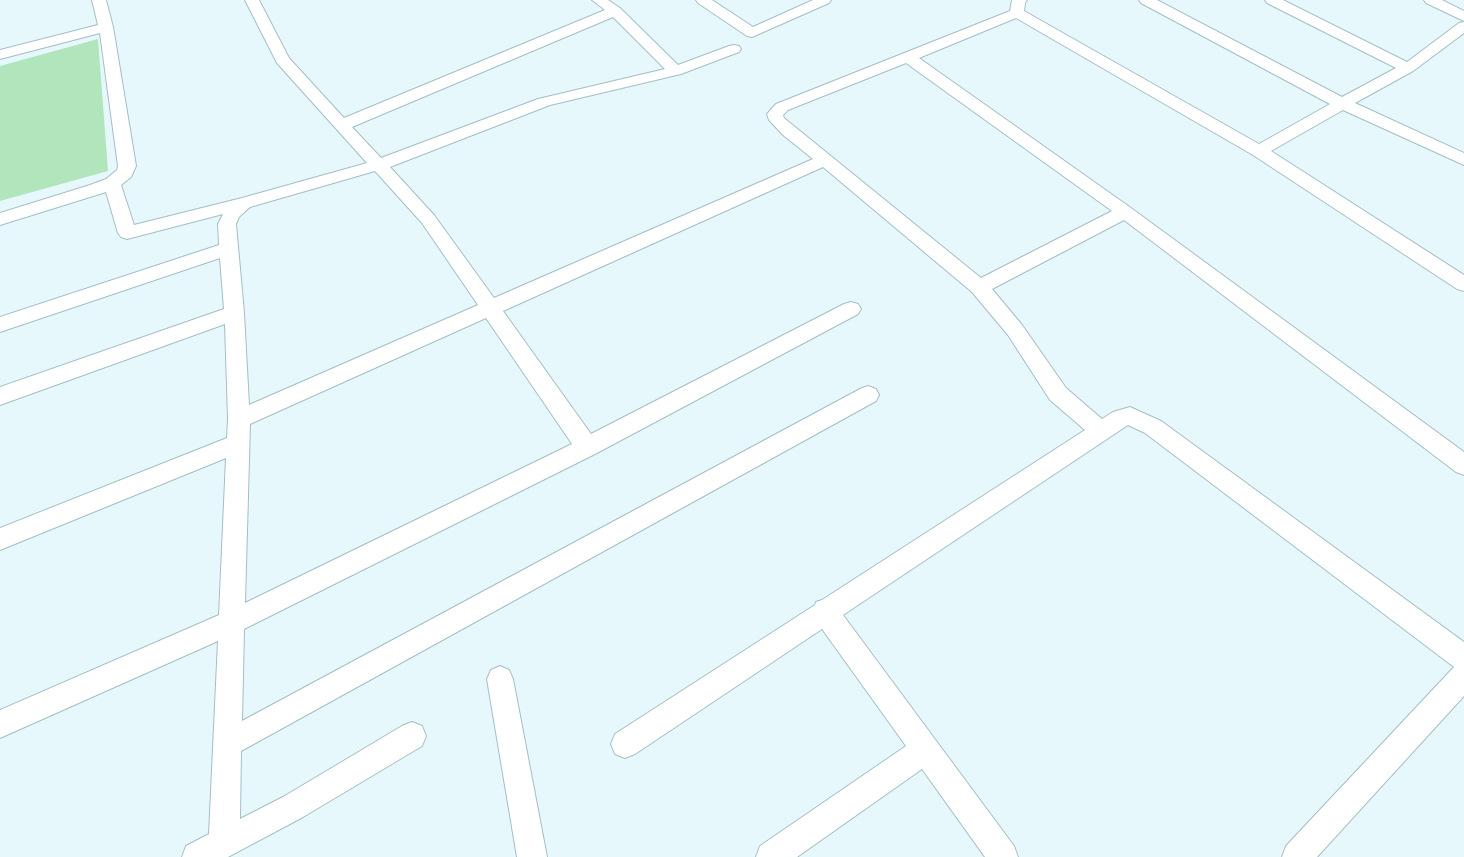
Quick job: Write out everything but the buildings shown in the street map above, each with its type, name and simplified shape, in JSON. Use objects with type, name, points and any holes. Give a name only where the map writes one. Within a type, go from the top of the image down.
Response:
[{"type":"street","points":[[0,218],[112,183],[125,173],[127,166],[106,27],[99,0]]},
{"type":"street","points":[[252,0],[282,60],[428,219],[587,447]]},
{"type":"street","points":[[599,0],[615,11],[676,71]]},
{"type":"street","points":[[703,0],[752,33],[824,0]]},
{"type":"street","points":[[1146,0],[1325,96],[1461,155]]},
{"type":"street","points":[[1272,0],[1408,68]]},
{"type":"street","points":[[1431,0],[1464,17]]},
{"type":"street","points":[[1101,431],[1058,394],[1015,330],[979,287],[789,131],[777,120],[775,114],[782,107],[908,57],[1018,6],[1259,151],[1464,284]]},
{"type":"street","points":[[342,125],[615,11]]},
{"type":"street","points":[[1259,151],[1408,68],[1464,26]]},
{"type":"street","points":[[0,55],[106,27]]},
{"type":"street","points":[[112,183],[127,233],[244,204],[378,165],[544,102],[676,71],[734,48]]},
{"type":"street","points":[[908,57],[1125,212],[1464,465]]},
{"type":"street","points":[[239,419],[825,160]]},
{"type":"street","points":[[224,843],[239,419],[234,313],[227,224],[232,214],[244,204]]},
{"type":"street","points":[[979,287],[1125,212]]},
{"type":"street","points":[[0,325],[228,249]]},
{"type":"street","points":[[0,724],[232,623],[587,447],[851,309]]},
{"type":"street","points":[[0,396],[234,313]]},
{"type":"street","points":[[227,744],[868,395]]},
{"type":"street","points":[[624,744],[1121,418],[1130,416],[1144,422],[1464,658]]},
{"type":"street","points":[[0,538],[238,443]]},
{"type":"street","points":[[826,611],[1003,857]]},
{"type":"street","points":[[1297,857],[1464,676]]},
{"type":"street","points":[[500,679],[532,857]]},
{"type":"street","points":[[197,857],[293,807],[412,736]]},
{"type":"street","points":[[771,857],[926,750]]},
{"type":"green space","points":[[98,39],[108,171],[0,201],[0,66]]}]
